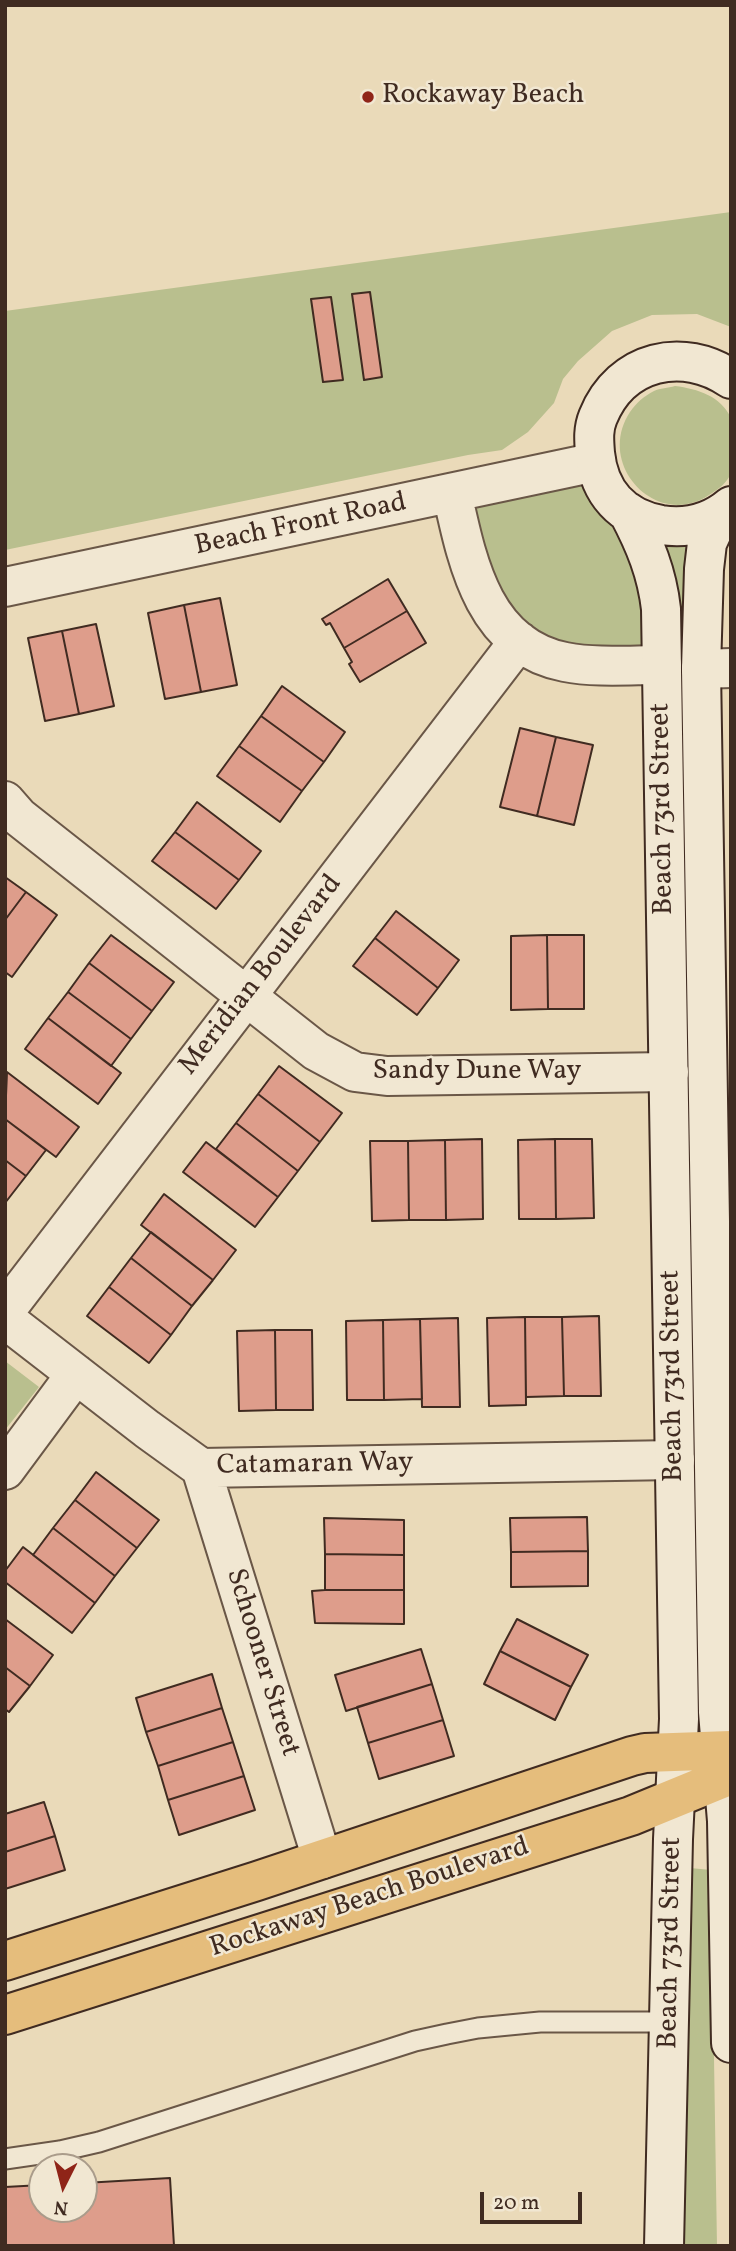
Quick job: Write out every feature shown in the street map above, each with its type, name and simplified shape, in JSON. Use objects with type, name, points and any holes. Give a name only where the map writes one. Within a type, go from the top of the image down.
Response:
[{"type":"main road","name":"Rockaway Beach Boulevard","points":[[5,1961],[632,1756],[677,1752],[727,1763]]},
{"type":"main road","name":"Rockaway Beach Boulevard","points":[[5,2015],[631,1816],[676,1798],[727,1763]]},
{"type":"street","points":[[725,512],[695,524],[670,526],[642,519],[628,512],[611,498],[603,486],[596,462],[594,433],[597,418],[614,392],[637,372],[650,365],[679,361],[708,367],[731,379]]},
{"type":"street","name":"Beach Front Road","points":[[5,587],[596,462]]},
{"type":"street","points":[[452,493],[467,559],[479,591],[497,619],[519,641],[542,655],[564,662],[662,665]]},
{"type":"street","name":"Beach 73rd Street","points":[[628,512],[651,559],[659,589],[662,665],[697,1072],[720,1267],[694,1460],[718,1712],[727,1763],[731,2043]]},
{"type":"street","name":"Beach 73rd Street","points":[[664,2246],[677,1752],[694,1460],[697,1072],[716,669],[704,569],[707,543],[725,512]]},
{"type":"street","name":"Meridian Boulevard","points":[[5,1311],[519,641]]},
{"type":"street","name":"Sandy Dune Way","points":[[5,801],[19,817],[316,1051],[362,1074],[387,1076],[697,1072]]},
{"type":"street","name":"Catamaran Way","points":[[5,1319],[201,1468],[694,1460]]},
{"type":"street","points":[[5,1470],[76,1374]]},
{"type":"street","name":"Schooner Street","points":[[201,1468],[322,1859]]},
{"type":"lane","points":[[6,2156],[61,2151],[99,2142],[415,2041],[478,2028],[570,2021],[670,2022]]},
{"type":"green space","points":[[731,212],[731,327],[697,314],[652,315],[612,331],[578,361],[563,379],[554,403],[528,432],[502,450],[5,550],[5,311]]},
{"type":"green space","points":[[675,386],[692,389],[715,399],[731,418],[730,476],[716,491],[689,504],[670,504],[652,498],[637,486],[626,471],[620,452],[621,432],[635,406],[654,391]]},
{"type":"green space","points":[[598,473],[687,526],[707,1071],[669,1072],[662,666],[519,641],[452,493]]},
{"type":"green space","points":[[5,1361],[39,1387],[5,1430]]},
{"type":"green space","points":[[690,1868],[711,1870],[717,2246],[682,2246]]},
{"type":"building","points":[[370,292],[382,377],[364,380],[352,294]]},
{"type":"building","points":[[331,297],[343,380],[323,382],[311,299]]},
{"type":"building","points":[[388,579],[407,611],[344,648],[330,623],[326,625],[322,619]]},
{"type":"building","points":[[220,598],[237,685],[201,692],[184,605]]},
{"type":"building","points":[[184,605],[201,692],[165,699],[148,613]]},
{"type":"building","points":[[407,611],[426,643],[360,682],[349,664],[352,662],[344,648]]},
{"type":"building","points":[[96,624],[114,706],[79,714],[62,631]]},
{"type":"building","points":[[62,631],[79,714],[45,721],[28,638]]},
{"type":"building","points":[[282,686],[345,732],[324,762],[261,716]]},
{"type":"building","points":[[261,716],[324,762],[302,791],[239,746]]},
{"type":"building","points":[[520,728],[556,737],[537,816],[500,807]]},
{"type":"building","points":[[556,737],[593,745],[574,825],[537,816]]},
{"type":"building","points":[[239,746],[302,791],[280,822],[217,776]]},
{"type":"building","points":[[197,802],[261,851],[239,880],[175,832]]},
{"type":"building","points":[[175,832],[239,880],[216,909],[152,861]]},
{"type":"building","points":[[5,877],[26,892],[5,920]]},
{"type":"building","points":[[26,892],[57,915],[12,977],[5,972],[5,920]]},
{"type":"building","points":[[396,911],[459,960],[438,988],[375,938]]},
{"type":"building","points":[[111,935],[174,982],[152,1011],[89,963]]},
{"type":"building","points":[[547,935],[548,1009],[511,1010],[511,936]]},
{"type":"building","points":[[547,935],[584,935],[584,1009],[548,1009]]},
{"type":"building","points":[[375,938],[438,988],[417,1015],[353,966]]},
{"type":"building","points":[[89,963],[152,1011],[131,1039],[68,992]]},
{"type":"building","points":[[68,992],[131,1039],[111,1066],[48,1018]]},
{"type":"building","points":[[48,1018],[121,1073],[98,1104],[25,1049]]},
{"type":"building","points":[[279,1066],[342,1113],[320,1142],[258,1094]]},
{"type":"building","points":[[7,1072],[79,1127],[56,1157],[5,1119]]},
{"type":"building","points":[[258,1094],[320,1142],[298,1171],[236,1123]]},
{"type":"building","points":[[5,1119],[46,1150],[26,1176],[5,1160]]},
{"type":"building","points":[[236,1123],[298,1171],[278,1197],[216,1149]]},
{"type":"building","points":[[482,1139],[483,1219],[446,1220],[445,1140]]},
{"type":"building","points":[[555,1139],[556,1219],[519,1219],[518,1140]]},
{"type":"building","points":[[555,1139],[592,1139],[594,1218],[556,1219]]},
{"type":"building","points":[[445,1140],[446,1220],[409,1220],[408,1141]]},
{"type":"building","points":[[370,1141],[408,1141],[409,1220],[372,1221]]},
{"type":"building","points":[[206,1142],[278,1197],[255,1227],[183,1172]]},
{"type":"building","points":[[5,1160],[26,1176],[5,1203]]},
{"type":"building","points":[[164,1194],[236,1250],[213,1280],[141,1225]]},
{"type":"building","points":[[151,1232],[213,1280],[192,1306],[131,1258]]},
{"type":"building","points":[[131,1258],[192,1306],[171,1335],[109,1287]]},
{"type":"building","points":[[109,1287],[171,1335],[149,1363],[87,1316]]},
{"type":"building","points":[[599,1316],[601,1396],[564,1396],[562,1317]]},
{"type":"building","points":[[525,1317],[526,1405],[489,1406],[487,1318]]},
{"type":"building","points":[[525,1317],[562,1317],[564,1396],[526,1397]]},
{"type":"building","points":[[458,1318],[460,1407],[422,1407],[420,1319]]},
{"type":"building","points":[[420,1319],[422,1399],[384,1400],[383,1320]]},
{"type":"building","points":[[383,1320],[384,1400],[347,1400],[346,1321]]},
{"type":"building","points":[[275,1330],[276,1410],[239,1411],[237,1331]]},
{"type":"building","points":[[275,1330],[312,1330],[313,1410],[276,1410]]},
{"type":"building","points":[[96,1472],[159,1520],[137,1548],[75,1500]]},
{"type":"building","points":[[75,1500],[137,1548],[115,1576],[53,1528]]},
{"type":"building","points":[[587,1517],[588,1551],[511,1552],[510,1518]]},
{"type":"building","points":[[324,1518],[404,1520],[404,1555],[325,1554]]},
{"type":"building","points":[[53,1528],[115,1576],[95,1603],[33,1555]]},
{"type":"building","points":[[23,1547],[95,1603],[72,1633],[5,1582],[5,1571]]},
{"type":"building","points":[[588,1551],[588,1586],[511,1587],[511,1552]]},
{"type":"building","points":[[325,1554],[404,1555],[404,1590],[325,1590]]},
{"type":"building","points":[[404,1590],[404,1624],[315,1623],[312,1591]]},
{"type":"building","points":[[5,1619],[53,1655],[30,1686],[5,1667]]},
{"type":"building","points":[[517,1619],[588,1655],[571,1687],[500,1651]]},
{"type":"building","points":[[421,1649],[432,1684],[346,1711],[335,1675]]},
{"type":"building","points":[[500,1651],[571,1687],[555,1720],[484,1684]]},
{"type":"building","points":[[5,1667],[30,1686],[9,1712],[5,1709]]},
{"type":"building","points":[[212,1674],[222,1708],[146,1732],[136,1698]]},
{"type":"building","points":[[432,1684],[443,1720],[368,1743],[357,1707]]},
{"type":"building","points":[[222,1708],[233,1742],[158,1766],[146,1732]]},
{"type":"building","points":[[443,1720],[454,1756],[379,1779],[368,1743]]},
{"type":"building","points":[[233,1742],[244,1776],[168,1800],[158,1766]]},
{"type":"building","points":[[244,1776],[255,1810],[179,1835],[168,1800]]},
{"type":"building","points":[[44,1802],[55,1836],[5,1852],[5,1814]]},
{"type":"building","points":[[55,1836],[65,1870],[5,1889],[5,1852]]},
{"type":"building","points":[[170,2178],[174,2246],[5,2246],[5,2187],[28,2186],[28,2223],[98,2223],[98,2182]]},
{"type":"place","name":"Rockaway Beach","points":[[368,97]]}]
